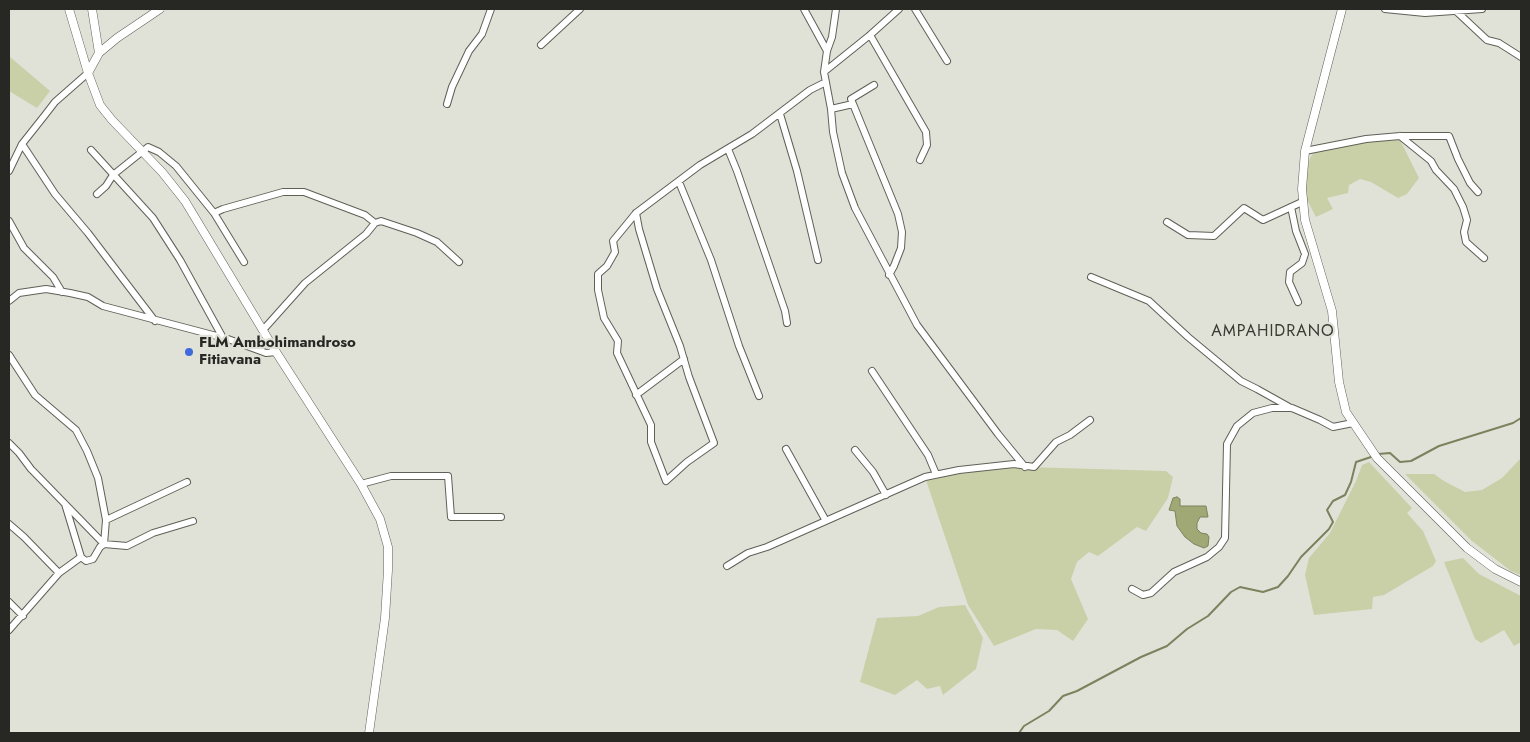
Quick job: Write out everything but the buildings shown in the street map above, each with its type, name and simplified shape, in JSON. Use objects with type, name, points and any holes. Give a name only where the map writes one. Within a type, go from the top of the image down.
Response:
[{"type":"street","points":[[69,9],[88,73],[100,105],[185,201],[276,352],[361,484],[380,519],[388,547],[386,618],[368,733]]},
{"type":"street","points":[[92,9],[99,53]]},
{"type":"street","points":[[9,171],[22,144],[55,102],[88,73],[99,53],[117,38],[160,9]]},
{"type":"street","points":[[447,104],[452,87],[469,52],[482,34],[491,9]]},
{"type":"street","points":[[541,45],[580,9]]},
{"type":"street","points":[[804,9],[827,51]]},
{"type":"street","points":[[836,9],[824,72],[833,132],[842,173],[855,208],[889,275],[905,299],[917,325],[998,434],[1025,467]]},
{"type":"street","points":[[824,72],[899,9]]},
{"type":"street","points":[[915,9],[947,61]]},
{"type":"street","points":[[1342,9],[1305,151],[1302,202],[1305,220],[1332,311],[1341,394],[1346,412],[1377,458],[1467,548],[1495,569],[1521,582]]},
{"type":"street","points":[[1384,9],[1426,13],[1482,9]]},
{"type":"street","points":[[1455,10],[1487,40],[1499,42],[1521,57]]},
{"type":"street","points":[[870,35],[926,132],[927,145],[920,160]]},
{"type":"street","points":[[636,213],[657,289],[680,346],[689,377],[714,443],[687,462],[666,481],[651,442],[651,425],[617,353],[618,341],[604,318],[598,290],[598,274],[607,266],[615,252],[613,241],[636,213],[679,182],[700,164],[780,114],[810,90],[826,82]]},
{"type":"street","points":[[874,85],[851,99],[898,214],[902,232],[901,248],[889,275]]},
{"type":"street","points":[[831,109],[853,104]]},
{"type":"street","points":[[780,114],[794,161],[818,260]]},
{"type":"street","points":[[1305,151],[1366,139],[1400,136],[1449,136],[1470,183],[1478,192]]},
{"type":"street","points":[[1400,136],[1431,161],[1436,170],[1454,189],[1467,220],[1464,232],[1466,242],[1484,258]]},
{"type":"street","points":[[22,144],[55,194],[88,233],[155,321]]},
{"type":"street","points":[[96,194],[106,186],[113,174],[148,147],[159,152],[176,166],[214,213],[244,262]]},
{"type":"street","points":[[728,148],[785,311],[787,323]]},
{"type":"street","points":[[91,150],[153,218],[180,260],[223,338]]},
{"type":"street","points":[[679,182],[711,260],[739,346],[760,396]]},
{"type":"street","points":[[214,213],[283,192],[304,192],[365,215],[375,223]]},
{"type":"street","points":[[1167,222],[1188,235],[1214,236],[1244,208],[1263,220],[1302,202]]},
{"type":"street","points":[[1291,208],[1296,231],[1305,254],[1302,263],[1290,272],[1288,282],[1298,302]]},
{"type":"street","points":[[9,221],[24,248],[52,278],[62,292]]},
{"type":"street","points":[[263,330],[305,282],[366,234],[375,223],[381,221],[394,224],[436,242],[459,262]]},
{"type":"street","points":[[1091,277],[1149,301],[1188,337],[1241,381],[1333,427],[1353,423]]},
{"type":"street","points":[[9,301],[20,293],[46,290],[62,292],[88,297],[103,306],[155,321],[223,338],[266,352],[276,352]]},
{"type":"street","points":[[9,355],[35,395],[76,430],[87,451],[98,478],[106,520],[104,544],[93,559],[86,561],[81,557],[65,504]]},
{"type":"street","points":[[636,395],[684,359]]},
{"type":"street","points":[[872,371],[928,455],[936,474]]},
{"type":"street","points":[[1132,589],[1143,595],[1151,593],[1174,572],[1207,557],[1219,548],[1224,538],[1227,444],[1237,426],[1253,413],[1272,408],[1292,408]]},
{"type":"street","points":[[727,566],[748,553],[767,547],[936,474],[1014,464],[1034,467],[1056,442],[1070,435],[1090,420]]},
{"type":"street","points":[[9,443],[20,453],[31,469],[104,544],[127,546],[153,533],[193,521]]},
{"type":"street","points":[[786,449],[826,521]]},
{"type":"street","points":[[855,450],[873,472],[886,495]]},
{"type":"street","points":[[361,484],[391,476],[448,476],[451,517],[501,517]]},
{"type":"street","points":[[106,520],[187,482]]},
{"type":"street","points":[[9,524],[59,573]]},
{"type":"street","points":[[9,630],[59,573],[81,557]]},
{"type":"street","points":[[9,602],[23,616]]},
{"type":"shaded area","points":[[9,56],[50,91],[37,108],[9,91]]},
{"type":"shaded area","points":[[1400,140],[1419,178],[1407,194],[1398,198],[1371,182],[1360,179],[1349,185],[1348,193],[1327,198],[1333,209],[1316,217],[1306,198],[1304,184],[1310,158],[1314,152],[1369,142]]},
{"type":"shaded area","points":[[1521,458],[1521,575],[1511,571],[1472,541],[1405,474],[1434,474],[1465,492],[1482,490],[1502,478]]},
{"type":"shaded area","points":[[1369,462],[1412,508],[1407,513],[1423,531],[1436,561],[1433,566],[1384,595],[1373,597],[1372,609],[1314,615],[1305,575],[1309,558],[1330,533],[1362,465]]},
{"type":"shaded area","points":[[1014,464],[1025,467],[1166,471],[1173,477],[1168,498],[1146,531],[1137,527],[1098,556],[1089,552],[1077,562],[1071,579],[1088,619],[1073,641],[1057,630],[1036,629],[994,646],[968,605],[925,477]]},
{"type":"shaded area","points":[[1177,497],[1180,499],[1180,506],[1206,506],[1208,517],[1200,517],[1197,529],[1209,537],[1208,546],[1204,548],[1194,544],[1185,537],[1177,526],[1175,511],[1169,510],[1173,498]]},
{"type":"shaded area","points":[[1463,558],[1479,574],[1521,596],[1521,642],[1514,646],[1504,630],[1481,643],[1475,639],[1444,562]]},
{"type":"shaded area","points":[[965,605],[983,638],[976,669],[943,695],[940,686],[927,689],[917,680],[895,695],[860,682],[877,618],[918,616],[939,607]]},
{"type":"waterway","points":[[1378,454],[1390,453],[1400,462],[1411,461],[1439,446],[1513,423],[1521,418]]},
{"type":"waterway","points":[[1019,733],[1024,726],[1049,711],[1063,696],[1077,691],[1141,657],[1167,646],[1187,629],[1208,616],[1231,592],[1240,587],[1263,592],[1278,587],[1301,557],[1329,529],[1333,522],[1327,510],[1333,501],[1345,495],[1351,482],[1356,462],[1374,456]]},
{"type":"place","name":"FLM Ambohimandroso Fitiavana","points":[[189,352]]},
{"type":"district","name":"AMPAHIDRANO","points":[[1273,332]]}]
